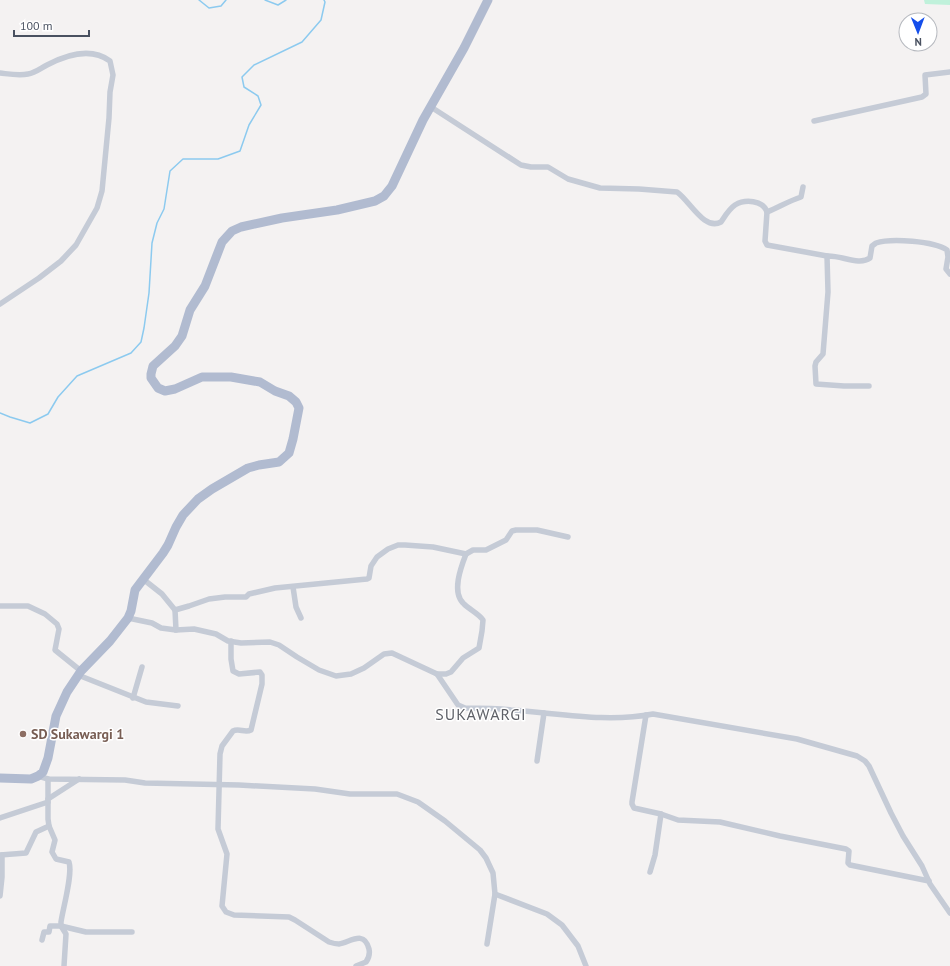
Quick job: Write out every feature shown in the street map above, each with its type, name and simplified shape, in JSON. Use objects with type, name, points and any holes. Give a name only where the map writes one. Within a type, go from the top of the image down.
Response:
[{"type":"main road","points":[[0,778],[27,779],[43,777],[56,716],[61,705],[80,673],[110,641],[128,618],[131,611],[135,590],[163,553],[183,515],[198,499],[212,489],[248,468],[279,462],[289,453],[295,431],[298,408],[296,402],[290,396],[275,391],[260,382],[231,377],[202,377],[175,389],[165,391],[155,385],[151,378],[151,370],[156,362],[175,346],[182,336],[190,310],[205,286],[222,242],[228,234],[241,227],[282,218],[337,210],[380,200],[392,186],[423,120],[464,48],[488,0]]},
{"type":"street","points":[[0,73],[27,75],[67,57],[81,54],[92,54],[99,55],[110,61],[113,75],[110,92],[102,190],[97,208],[76,245],[61,261],[39,278],[0,304]]},
{"type":"street","points":[[814,121],[922,97],[926,94],[926,75],[950,72]]},
{"type":"street","points":[[431,107],[525,166],[548,167],[568,179],[600,188],[677,192],[704,220],[711,224],[721,222],[736,204],[742,202],[755,202],[761,204],[766,208],[767,212],[765,241],[767,245],[864,261],[870,258],[872,246],[876,242],[899,241],[922,243],[947,250],[948,257],[946,269],[950,274]]},
{"type":"street","points":[[767,212],[780,207],[791,200],[801,197],[803,187]]},
{"type":"street","points":[[827,256],[828,292],[824,343],[822,354],[814,366],[816,384],[869,386]]},
{"type":"street","points":[[128,618],[152,623],[161,628],[176,630],[194,629],[216,634],[241,643],[270,642],[279,645],[319,670],[336,676],[352,674],[388,653],[392,653],[437,674],[446,674],[452,672],[463,658],[476,651],[480,644],[483,620],[480,615],[459,599],[458,594],[460,569],[466,554],[473,550],[486,550],[506,540],[512,531],[516,530],[537,530],[568,537]]},
{"type":"street","points":[[175,610],[209,599],[246,597],[249,594],[261,591],[367,579],[369,578],[371,566],[377,557],[391,547],[398,545],[405,544],[433,547],[466,554]]},
{"type":"street","points":[[143,579],[162,594],[175,610],[176,630]]},
{"type":"street","points":[[293,587],[296,607],[301,618]]},
{"type":"street","points":[[0,606],[28,606],[34,608],[57,624],[59,629],[55,650],[80,673],[133,698],[151,703],[178,706]]},
{"type":"street","points":[[232,641],[231,659],[233,671],[239,674],[262,672],[262,684],[250,730],[235,730],[220,750],[218,829],[226,849],[222,902],[224,909],[234,915],[290,917],[329,942],[335,944],[340,944],[351,939],[360,939],[368,946],[369,954],[366,962],[356,966]]},
{"type":"street","points":[[133,698],[142,667]]},
{"type":"street","points":[[437,674],[458,705],[465,708],[510,710],[602,718],[634,717],[653,714],[797,739],[857,756],[865,761],[869,766],[891,813],[922,866],[929,881],[950,914]]},
{"type":"street","points":[[537,761],[544,713]]},
{"type":"street","points":[[646,715],[632,804],[636,809],[661,814],[678,820],[720,822],[846,849],[849,851],[848,863],[850,865],[929,881]]},
{"type":"street","points":[[64,966],[66,934],[60,922],[70,865],[69,862],[56,859],[52,852],[55,840],[49,826],[48,800],[43,777],[125,780],[145,783],[189,783],[285,787],[350,794],[396,794],[418,802],[445,821],[480,850],[486,858],[493,873],[495,894],[487,944]]},
{"type":"street","points":[[0,818],[48,800],[80,779]]},
{"type":"street","points":[[650,872],[655,855],[661,814]]},
{"type":"street","points":[[0,896],[2,877],[1,855],[26,853],[36,832],[49,826]]},
{"type":"street","points":[[495,894],[547,914],[562,925],[578,946],[586,966]]},
{"type":"street","points":[[42,940],[44,932],[49,932],[50,926],[61,926],[86,932],[132,932]]},
{"type":"green space","points":[[924,0],[950,0],[950,5],[925,4]]},
{"type":"waterway","points":[[199,0],[209,8],[221,6],[226,0]]},
{"type":"waterway","points":[[265,0],[278,5],[286,0]]},
{"type":"waterway","points":[[0,413],[30,423],[48,414],[58,397],[77,376],[131,353],[141,342],[149,293],[152,243],[157,223],[164,209],[170,171],[183,159],[218,159],[240,151],[249,125],[261,105],[258,96],[244,87],[242,77],[254,65],[302,42],[321,20],[325,2],[324,0]]},
{"type":"place","name":"SD Sukawargi 1","points":[[23,734]]},
{"type":"district","name":"SUKAWARGI","points":[[481,714]]}]
